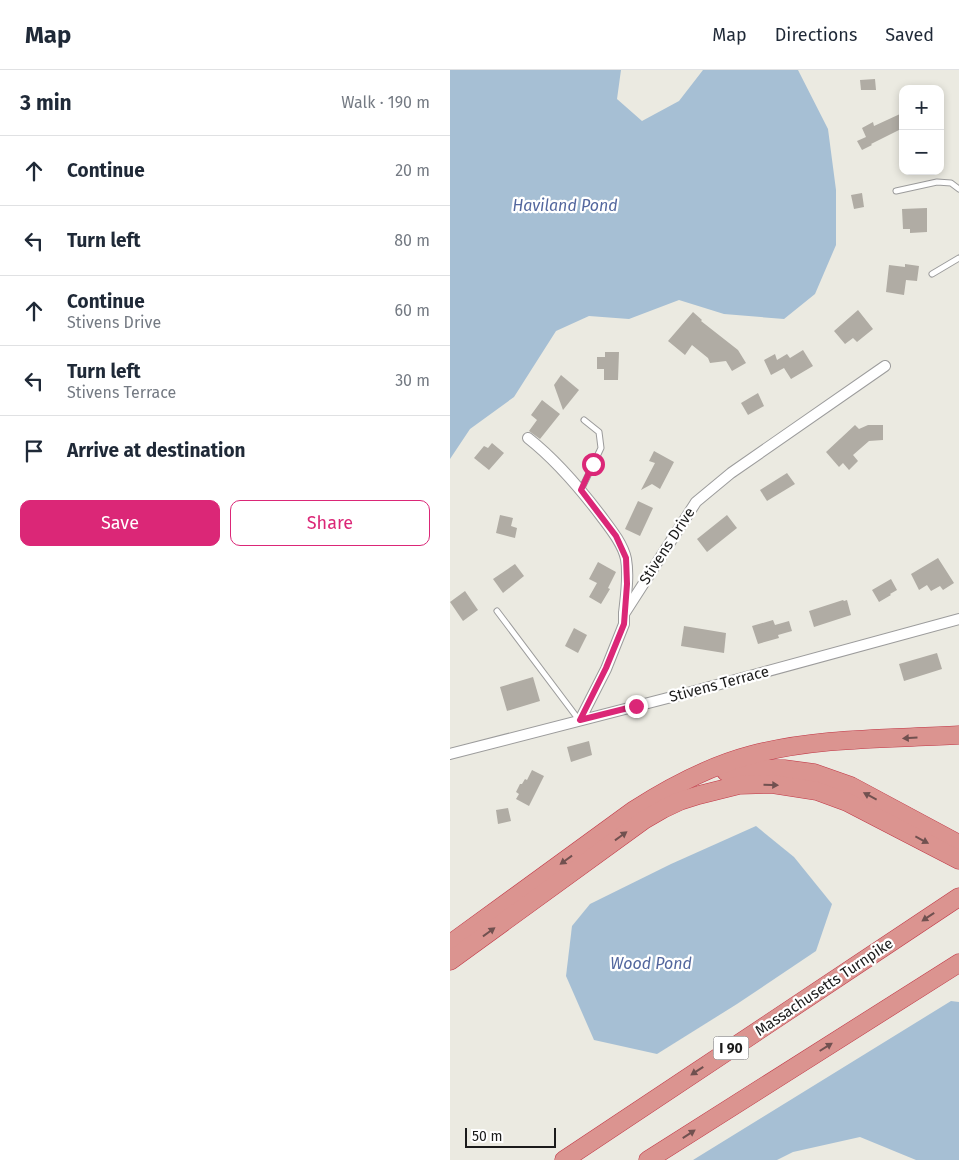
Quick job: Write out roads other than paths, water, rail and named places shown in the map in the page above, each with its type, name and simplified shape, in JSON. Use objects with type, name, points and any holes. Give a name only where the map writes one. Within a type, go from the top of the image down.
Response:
[{"type":"highway","points":[[450,944],[634,810],[679,783],[702,773],[749,755],[811,744],[852,740],[959,735]]},
{"type":"highway","points":[[634,810],[669,791],[710,776],[750,769],[784,769],[814,773],[851,786],[959,844]]},
{"type":"highway","points":[[450,961],[650,816],[680,801],[739,785],[772,784],[792,787],[817,792],[847,802],[959,860]]},
{"type":"highway","name":"Massachusetts Turnpike","points":[[564,1160],[959,896]]},
{"type":"highway","points":[[648,1160],[959,963]]},
{"type":"street","name":"Stivens Drive","points":[[580,720],[606,668],[624,624],[624,614],[696,502],[731,473],[885,366]]},
{"type":"street","points":[[528,438],[559,465],[581,490],[616,536],[626,558],[627,584],[624,614]]},
{"type":"street","name":"Stivens Terrace","points":[[450,754],[691,692],[959,619]]},
{"type":"lane","points":[[896,191],[937,182],[951,183],[959,189]]},
{"type":"lane","points":[[932,274],[959,258]]},
{"type":"lane","points":[[581,490],[601,448],[599,432],[584,420]]},
{"type":"lane","points":[[497,611],[580,720]]},
{"type":"water","name":"Haviland Pond","points":[[450,70],[621,70],[617,99],[642,121],[679,101],[703,70],[798,70],[828,129],[836,190],[836,245],[815,294],[784,319],[724,314],[679,300],[629,319],[589,316],[556,331],[514,397],[470,429],[450,459]]},
{"type":"water","name":"Wood Pond","points":[[756,826],[794,857],[832,904],[816,951],[737,1004],[657,1054],[594,1040],[566,976],[572,926],[590,904],[671,864]]},
{"type":"water","points":[[951,1001],[959,1002],[959,1160],[916,1160],[860,1137],[793,1152],[777,1160],[693,1160]]}]
